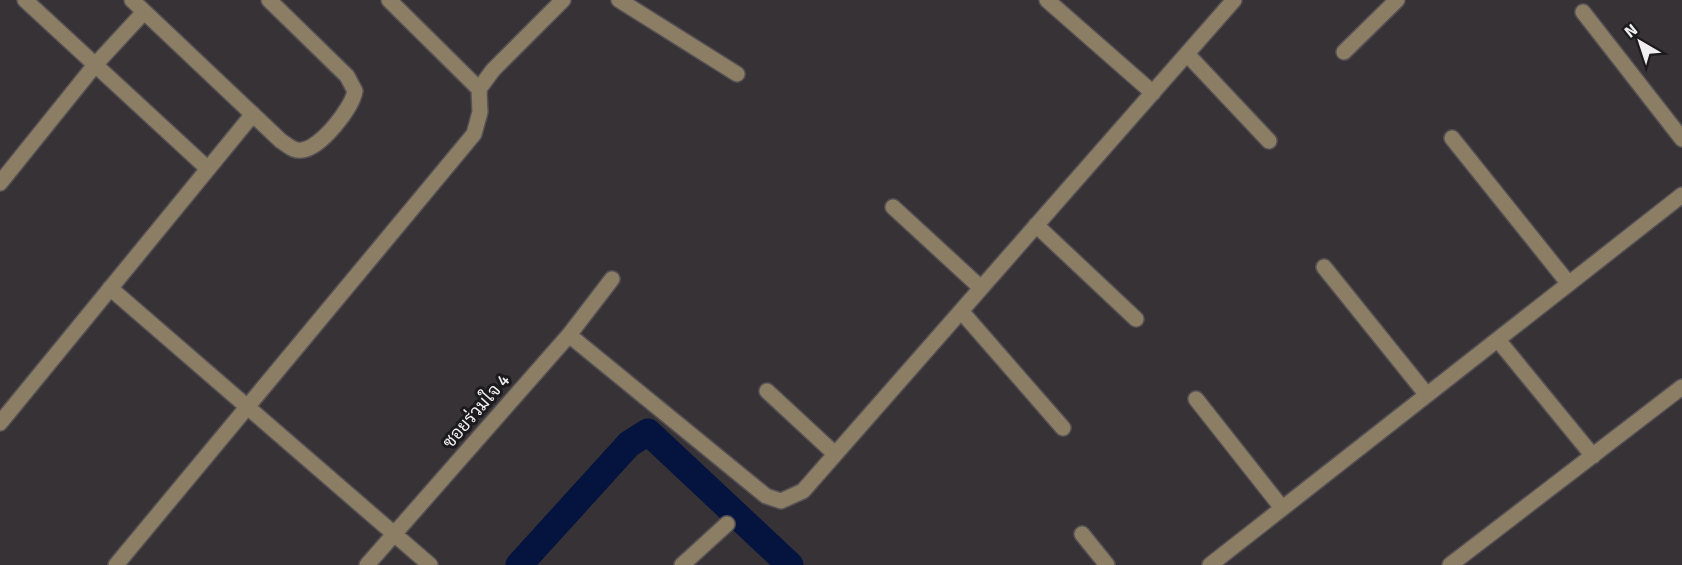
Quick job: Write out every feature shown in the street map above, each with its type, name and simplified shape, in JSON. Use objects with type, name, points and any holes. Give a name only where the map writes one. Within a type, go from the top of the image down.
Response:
[{"type":"street","points":[[26,0],[207,168]]},
{"type":"street","points":[[132,0],[253,114],[293,149],[303,150],[320,140],[350,109],[355,92],[347,76],[269,0]]},
{"type":"street","points":[[389,0],[479,89]]},
{"type":"street","points":[[116,565],[474,134],[480,112],[479,89],[493,70],[563,0]]},
{"type":"street","points":[[619,0],[737,74]]},
{"type":"street","points":[[1047,0],[1153,93]]},
{"type":"street","points":[[568,335],[766,496],[781,501],[803,491],[1234,0]]},
{"type":"street","points":[[1344,52],[1397,0]]},
{"type":"street","points":[[0,183],[95,65],[144,12]]},
{"type":"street","points":[[1583,12],[1682,139]]},
{"type":"street","points":[[1187,54],[1269,141]]},
{"type":"street","points":[[0,423],[253,114]]},
{"type":"street","points":[[1452,138],[1569,284]]},
{"type":"street","points":[[1210,565],[1682,195]]},
{"type":"street","points":[[893,207],[981,288]]},
{"type":"street","points":[[1036,225],[1136,319]]},
{"type":"street","points":[[1324,267],[1427,395]]},
{"type":"street","name":"ซอยร่วมใจ 4","points":[[367,565],[568,335],[612,279]]},
{"type":"street","points":[[110,288],[430,565]]},
{"type":"street","points":[[961,311],[1064,428]]},
{"type":"street","points":[[1498,340],[1593,456]]},
{"type":"street","points":[[1450,565],[1682,387]]},
{"type":"street","points":[[767,391],[835,454]]},
{"type":"street","points":[[1196,399],[1282,508]]},
{"type":"street","points":[[682,565],[727,524]]},
{"type":"street","points":[[1082,534],[1107,565]]},
{"type":"waterway","points":[[519,565],[629,444],[648,432],[790,565]]}]
